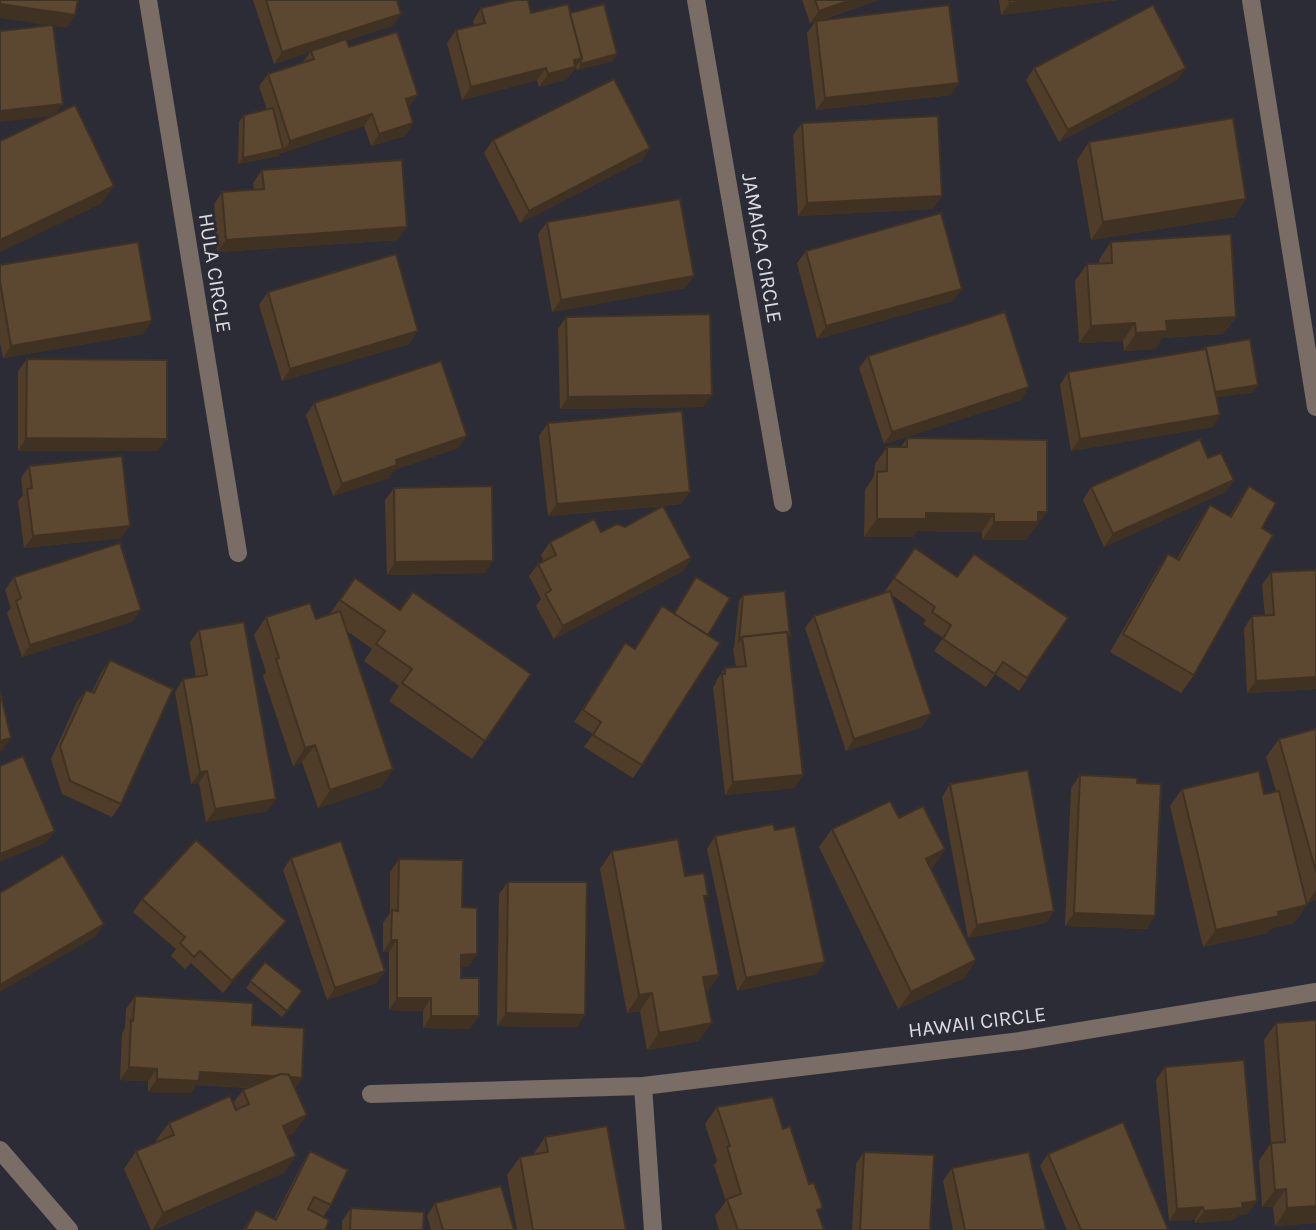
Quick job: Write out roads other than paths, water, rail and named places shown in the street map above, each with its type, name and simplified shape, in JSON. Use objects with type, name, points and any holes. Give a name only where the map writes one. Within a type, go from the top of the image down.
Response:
[{"type":"street","name":"HULA CIRCLE","points":[[148,0],[238,553]]},
{"type":"street","name":"JAMAICA CIRCLE","points":[[696,0],[783,503]]},
{"type":"street","points":[[1251,0],[1316,407]]},
{"type":"street","name":"HAWAII CIRCLE","points":[[371,1094],[643,1086],[1020,1041],[1316,992]]},
{"type":"street","points":[[643,1086],[653,1230]]},
{"type":"street","points":[[0,1150],[69,1230]]}]
